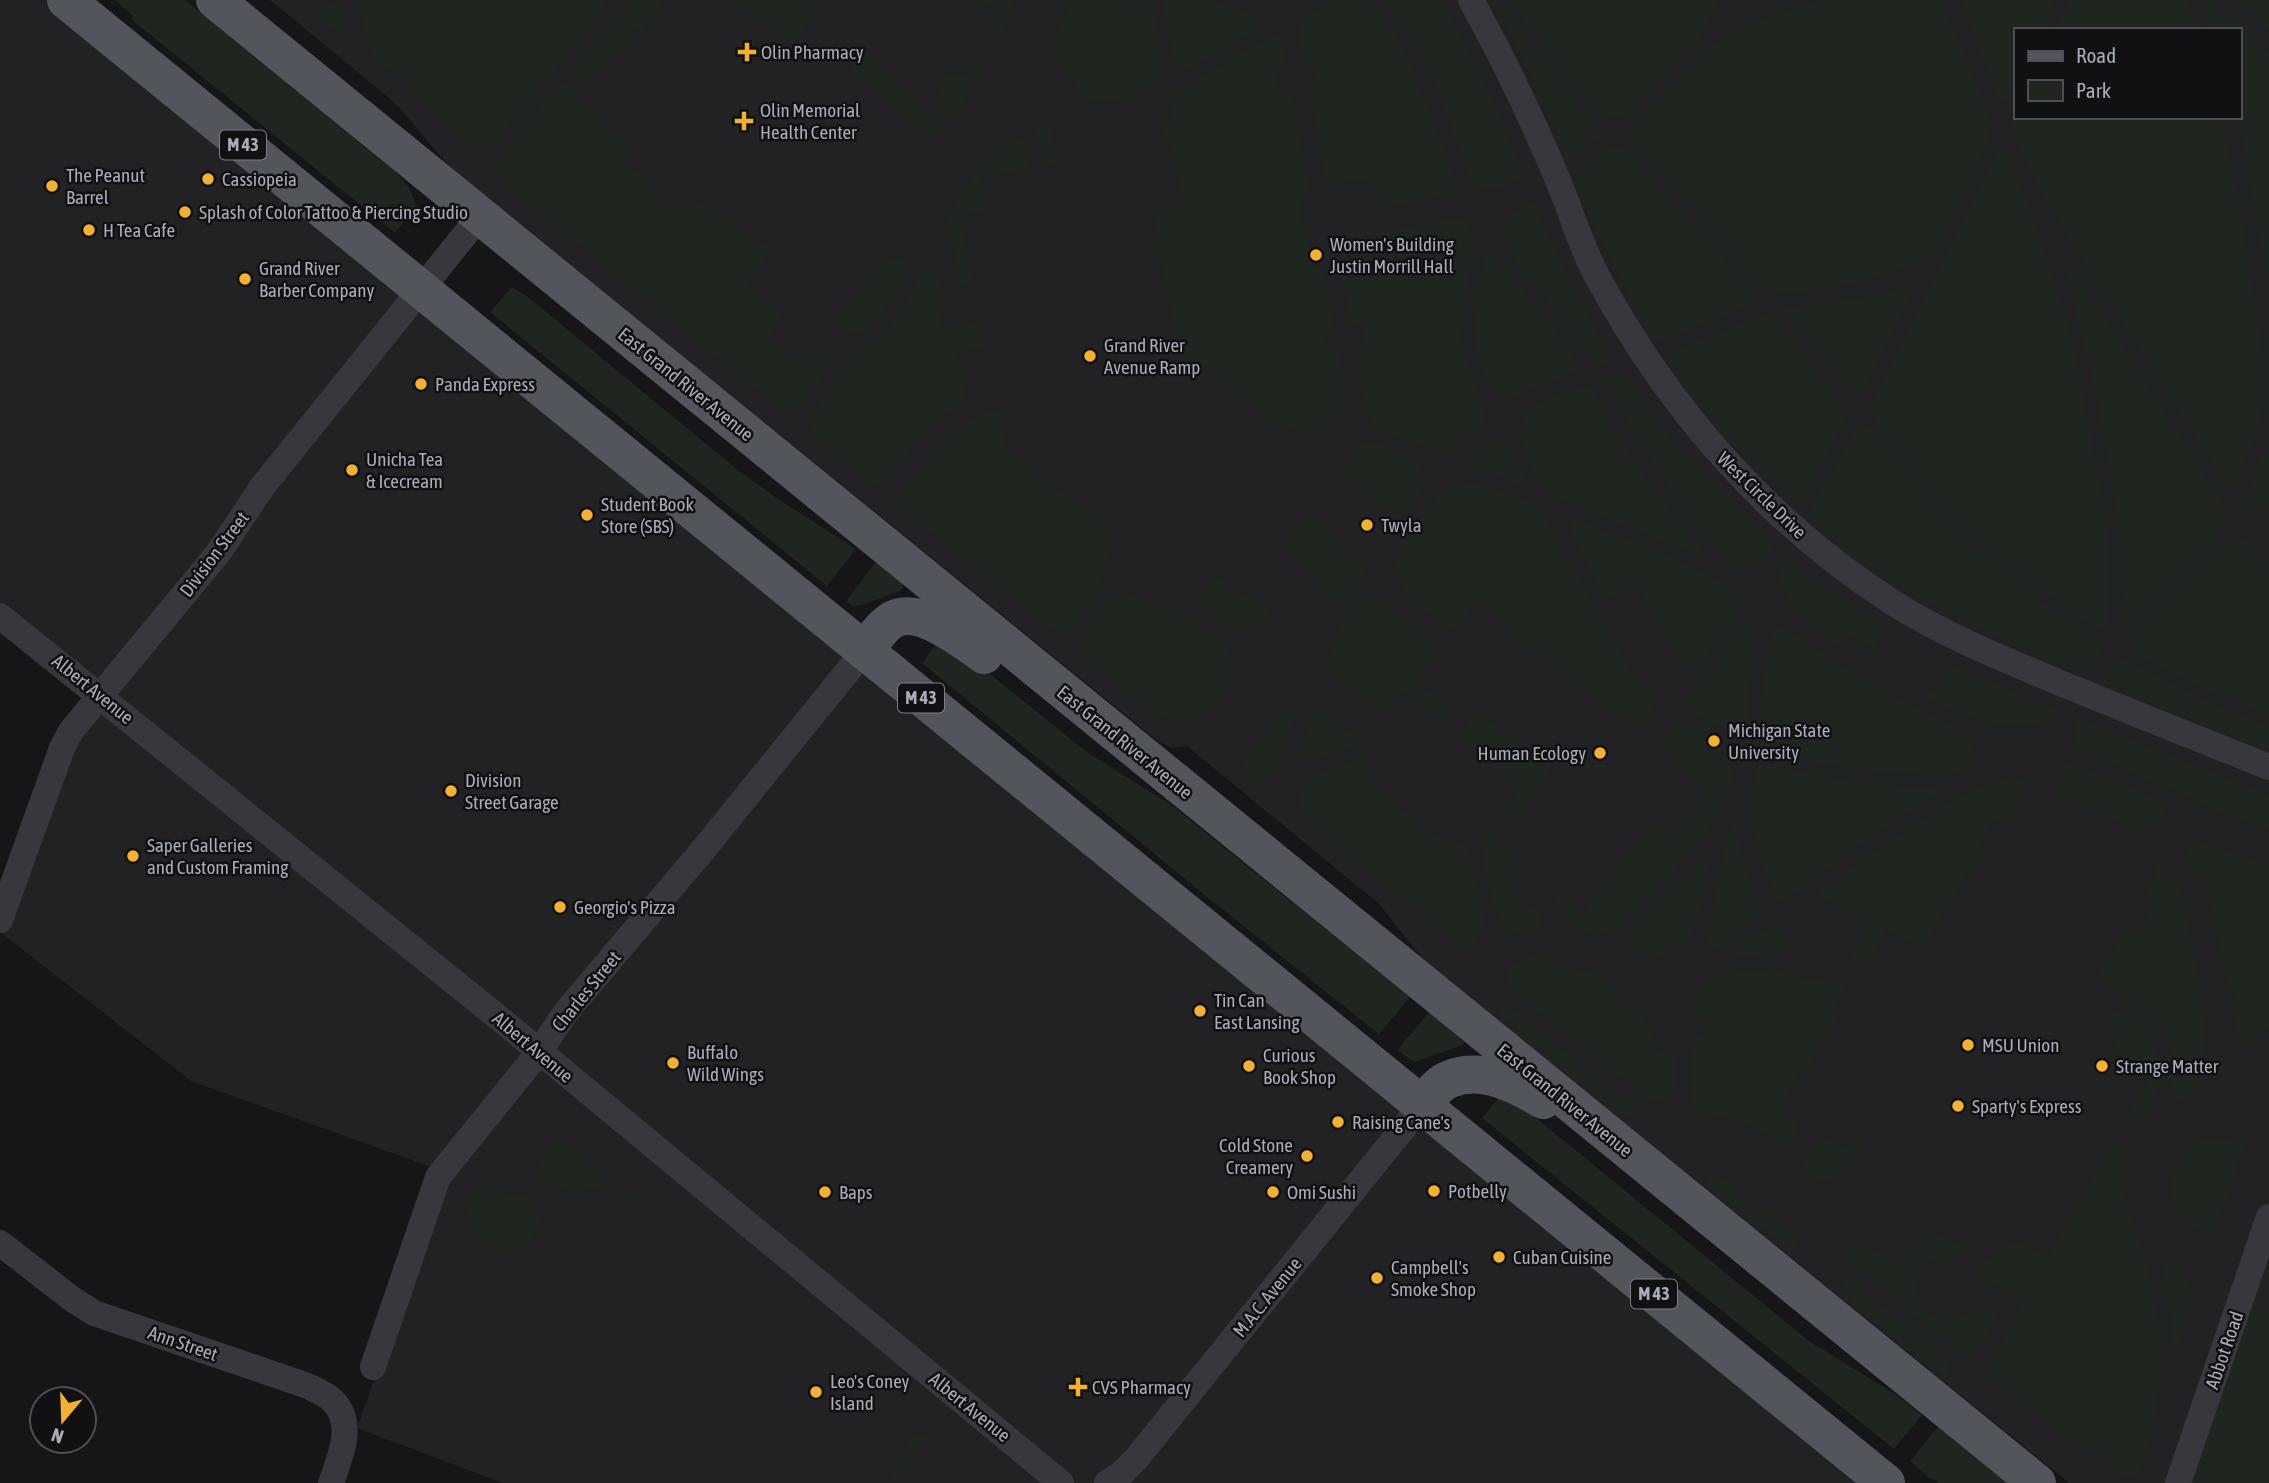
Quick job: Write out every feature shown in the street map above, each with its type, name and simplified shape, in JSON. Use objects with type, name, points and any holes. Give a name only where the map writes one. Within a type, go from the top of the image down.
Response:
[{"type":"main road","name":"M 43","points":[[66,0],[1886,1483]]},
{"type":"main road","name":"East Grand River Avenue","points":[[215,0],[2037,1483]]},
{"type":"main road","points":[[864,651],[884,627],[898,617],[924,620],[942,627],[962,639],[1071,723],[1149,762]]},
{"type":"main road","points":[[1422,1105],[1434,1090],[1448,1079],[1476,1073],[1524,1089],[1620,1145]]},
{"type":"street","name":"West Circle Drive","points":[[1471,0],[1496,45],[1558,178],[1595,273],[1676,402],[1751,488],[1827,556],[1897,605],[2011,663],[2269,767]]},
{"type":"street","name":"Division Street","points":[[0,920],[62,748],[71,731],[219,552],[262,487],[480,216]]},
{"type":"street","name":"Albert Avenue","points":[[0,616],[539,1052],[1061,1483]]},
{"type":"street","name":"Charles Street","points":[[373,1367],[438,1177],[539,1052],[566,1012],[703,850],[864,651]]},
{"type":"street","name":"M.A.C. Avenue","points":[[1107,1483],[1136,1459],[1422,1105]]},
{"type":"street","name":"Abbot Road","points":[[2178,1483],[2269,1217]]},
{"type":"street","name":"Ann Street","points":[[0,1243],[72,1299],[94,1312],[308,1387],[332,1400],[345,1421],[343,1448],[331,1483]]},
{"type":"shaded area","points":[[0,0],[52,0],[1875,1483],[503,1483],[357,1428],[448,1173],[191,1081],[0,932],[89,681],[0,610]]},
{"type":"shaded area","name":"Michigan State University","points":[[270,0],[2269,0],[2269,1483],[2069,1483],[1423,959],[1379,904],[1187,746],[1171,748],[1154,738],[451,168],[394,102]]},
{"type":"green space","points":[[115,0],[185,0],[394,171],[408,186],[417,206],[395,233],[131,19],[133,16]]},
{"type":"green space","points":[[361,0],[608,0],[601,14],[493,143],[482,148],[470,143],[406,87],[411,78],[398,65],[390,71],[377,60],[366,34],[359,7]]},
{"type":"green space","points":[[632,0],[662,0],[660,3],[663,6],[641,33],[635,28],[586,88],[569,74]]},
{"type":"green space","points":[[730,0],[806,0],[834,23],[837,34],[833,40],[810,22],[790,47],[778,38],[778,29],[761,16],[752,18]]},
{"type":"green space","points":[[976,0],[1015,0],[1002,36],[989,31],[990,25],[1000,15],[996,10]]},
{"type":"green space","points":[[1071,0],[1148,1],[1159,34],[1163,61],[1162,74],[1156,84],[1147,92],[1136,96],[1085,103],[1071,75],[1051,51]]},
{"type":"green space","points":[[1162,0],[1213,0],[1257,16],[1263,21],[1258,30],[1187,71],[1180,72],[1175,67]]},
{"type":"green space","points":[[1335,0],[1366,0],[1394,31],[1406,52],[1455,175],[1456,189],[1450,194],[1379,209],[1373,178],[1327,185],[1308,84],[1316,83],[1313,65],[1304,66],[1299,31],[1301,24],[1311,13]]},
{"type":"green space","points":[[1385,0],[1439,0],[1488,87],[1525,178],[1496,189],[1482,188],[1469,179],[1432,73],[1415,41]]},
{"type":"green space","points":[[1491,0],[1497,0],[1531,46],[1599,126],[1601,137],[1567,163],[1532,80]]},
{"type":"green space","points":[[1510,0],[1718,0],[1702,34],[1679,64],[1623,115],[1615,118],[1596,105],[1531,32]]},
{"type":"green space","points":[[1821,0],[1942,0],[1989,113],[1990,138],[1942,240],[1920,263],[1868,281],[1832,288],[1773,293],[1763,286],[1633,143],[1629,135],[1632,126],[1675,81],[1721,40],[1757,21]]},
{"type":"green space","points":[[1962,0],[2056,0],[2043,28],[2014,28],[2014,87],[2006,103],[1996,95]]},
{"type":"green space","points":[[2070,0],[2186,0],[2195,28],[2056,28]]},
{"type":"green space","points":[[2207,0],[2213,0],[2269,54],[2269,306],[2245,149],[2238,119],[2241,119],[2241,28],[2212,28],[2205,8]]},
{"type":"green space","points":[[2236,0],[2269,0],[2269,30],[2239,2]]},
{"type":"green space","points":[[332,3],[339,6],[349,23],[352,36],[347,40],[313,14],[317,9]]},
{"type":"green space","points":[[1274,34],[1282,38],[1287,68],[1276,70],[1278,89],[1291,88],[1311,200],[1299,202],[1312,268],[1323,266],[1335,329],[1323,332],[1328,351],[1338,349],[1345,384],[1344,393],[1334,412],[1310,441],[1293,428],[1290,432],[1177,344],[1152,211],[1184,205],[1171,140],[1165,141],[1161,123],[1161,120],[1172,118],[1168,97]]},
{"type":"green space","points":[[860,51],[941,125],[941,130],[934,140],[848,68],[855,59],[853,57],[856,52]]},
{"type":"green space","points":[[968,62],[979,65],[977,79],[967,99],[951,118],[937,104],[937,94],[947,74],[967,74]]},
{"type":"green space","points":[[563,81],[580,95],[577,99],[633,144],[621,159],[689,214],[701,200],[758,246],[762,241],[773,250],[746,284],[781,312],[781,321],[768,338],[800,366],[813,351],[826,351],[837,359],[794,414],[786,414],[510,188],[502,169],[506,153],[520,131]]},
{"type":"green space","points":[[2014,112],[2014,119],[2221,119],[2240,203],[2264,361],[2264,403],[2259,426],[2235,487],[2229,486],[2223,480],[2081,258],[2041,192],[2012,131]]},
{"type":"green space","points":[[1050,124],[1059,162],[1042,166],[1036,130],[1039,126]]},
{"type":"green space","points":[[1016,136],[1024,142],[1030,168],[981,178],[987,211],[961,216],[974,284],[961,287],[949,214],[980,165],[990,154]]},
{"type":"green space","points":[[1616,147],[1626,150],[1756,295],[1756,301],[1656,343],[1636,313],[1572,180],[1607,149]]},
{"type":"green space","points":[[1998,150],[2005,152],[2028,199],[2061,299],[2078,365],[2104,502],[2109,546],[2109,619],[2107,627],[2102,630],[2047,593],[1999,553],[1932,486],[1889,438],[1870,412]]},
{"type":"green space","points":[[1534,201],[1570,282],[1613,359],[1598,367],[1504,243],[1504,223],[1512,213]]},
{"type":"green space","points":[[1461,217],[1468,221],[1472,250],[1462,337],[1484,415],[1475,437],[1456,450],[1446,451],[1411,443],[1381,431],[1372,424],[1363,398],[1355,345],[1364,344],[1363,325],[1351,326],[1342,272],[1389,264],[1383,232]]},
{"type":"green space","points":[[1491,252],[1575,355],[1570,358],[1574,365],[1579,362],[1581,367],[1578,372],[1515,397],[1493,389],[1477,352],[1476,316],[1484,257]]},
{"type":"green space","points":[[910,258],[890,302],[866,330],[857,335],[835,322],[883,264],[892,259]]},
{"type":"green space","points":[[2065,261],[2069,261],[2219,497],[2226,513],[2221,529],[2199,559],[2124,629],[2120,624],[2120,530],[2098,406]]},
{"type":"green space","points":[[925,264],[935,271],[944,290],[935,292],[942,330],[981,323],[986,347],[958,353],[966,396],[964,404],[942,416],[928,428],[896,469],[874,485],[818,441],[810,429],[810,416],[846,369],[886,330],[902,309]]},
{"type":"green space","points":[[512,287],[528,297],[739,471],[856,549],[827,586],[490,312]]},
{"type":"green space","points":[[1913,287],[1913,290],[1859,399],[1780,308],[1861,298]]},
{"type":"green space","points":[[1769,312],[1850,412],[1799,507],[1743,455],[1662,355]]},
{"type":"green space","points":[[1621,373],[1693,464],[1776,546],[1760,564],[1747,568],[1731,561],[1712,543],[1669,487],[1605,382],[1606,377]]},
{"type":"green space","points":[[1584,386],[1592,387],[1630,455],[1702,549],[1703,554],[1698,555],[1567,502],[1549,493],[1541,485],[1521,440],[1525,418],[1542,403]]},
{"type":"green space","points":[[998,409],[1006,449],[1114,533],[1102,548],[1111,556],[1103,571],[1102,582],[1107,591],[1063,637],[893,502],[951,436],[979,416]]},
{"type":"green space","points":[[1858,424],[1872,428],[1924,492],[1978,548],[2099,645],[2098,657],[2086,676],[1987,633],[1915,596],[1870,567],[1806,517]]},
{"type":"green space","points":[[1501,439],[1506,442],[1525,479],[1523,486],[1476,470],[1472,465],[1474,458],[1491,440]]},
{"type":"green space","points":[[1365,441],[1395,448],[1419,466],[1422,472],[1422,487],[1411,508],[1397,512],[1391,510],[1343,474],[1346,469],[1343,466]]},
{"type":"green space","points":[[2267,453],[2269,504],[2256,514],[2249,514],[2244,504],[2260,457]]},
{"type":"green space","points":[[1460,481],[1490,487],[1514,496],[1534,506],[1545,516],[1637,683],[1657,703],[1635,729],[1635,724],[1625,716],[1621,717],[1517,634],[1519,631],[1480,600],[1453,631],[1408,595],[1397,572],[1397,559],[1403,544],[1438,496]]},
{"type":"green space","points":[[1309,514],[1340,538],[1336,546],[1354,560],[1358,556],[1368,563],[1355,589],[1330,604],[1319,578],[1284,547]]},
{"type":"green space","points":[[1573,519],[1693,567],[1744,596],[1746,608],[1699,665],[1688,665],[1668,640],[1636,583],[1608,596],[1598,586],[1569,528]]},
{"type":"green space","points":[[2244,539],[2251,543],[2269,568],[2269,716],[2217,695],[2149,662],[2133,652],[2131,647],[2138,636],[2229,545]]},
{"type":"green space","points":[[1786,556],[1820,583],[1885,627],[1874,649],[1847,633],[1839,646],[1800,615],[1785,594],[1781,583],[1780,572]]},
{"type":"green space","points":[[876,562],[902,583],[903,588],[856,606],[846,601]]},
{"type":"green space","points":[[1217,577],[1244,598],[1249,591],[1267,609],[1272,620],[1240,627],[1222,624],[1205,613],[1195,605]]},
{"type":"green space","points":[[1134,593],[1158,610],[1172,606],[1218,640],[1230,653],[1233,666],[1228,682],[1212,703],[1191,720],[1179,722],[1160,716],[1077,647],[1109,606]]},
{"type":"green space","points":[[1371,598],[1381,602],[1439,648],[1414,680],[1453,711],[1443,724],[1401,691],[1388,706],[1375,707],[1326,667],[1347,616],[1361,601]]},
{"type":"green space","points":[[1751,622],[1755,626],[1747,721],[1740,736],[1735,736],[1683,706],[1684,700],[1746,624]]},
{"type":"green space","points":[[1779,627],[1786,628],[1841,666],[1965,733],[1973,743],[1975,755],[1972,764],[1964,771],[1951,776],[1881,772],[1812,763],[1762,750],[1755,741],[1770,638]]},
{"type":"green space","points":[[940,640],[960,650],[1088,753],[1171,805],[1410,997],[1379,1034],[922,663]]},
{"type":"green space","points":[[2118,658],[2124,658],[2205,700],[2269,727],[2269,750],[2100,682],[2111,663]]},
{"type":"green space","points":[[1951,664],[2062,712],[2048,721],[2032,726],[2014,726],[1958,712],[1927,698],[1926,692],[1936,692]]},
{"type":"green space","points":[[1297,702],[1290,736],[1281,761],[1266,777],[1256,778],[1242,765],[1282,710]]},
{"type":"green space","points":[[1317,705],[1362,745],[1314,760],[1306,761],[1301,758]]},
{"type":"green space","points":[[1477,711],[1552,772],[1513,820],[1503,812],[1521,788],[1457,737]]},
{"type":"green space","points":[[2079,718],[2269,795],[2269,830],[2227,815],[2083,751],[2074,735],[2074,727]]},
{"type":"green space","points":[[1685,721],[1721,741],[1734,753],[1735,768],[1725,801],[1707,833],[1623,922],[1604,934],[1582,932],[1567,918],[1555,899],[1557,896],[1549,889],[1551,887],[1574,906],[1579,920],[1587,916],[1587,905],[1654,822],[1672,837],[1710,790],[1676,762],[1676,757],[1662,749],[1663,742],[1680,722]]},
{"type":"green space","points":[[1362,759],[1369,761],[1359,775],[1454,850],[1461,841],[1470,853],[1485,921],[1484,931],[1472,946],[1463,947],[1311,824],[1301,808],[1299,796],[1302,786],[1310,778]]},
{"type":"green space","points":[[2062,761],[2099,773],[2158,800],[2163,805],[2161,820],[2157,826],[2145,832],[2129,831],[2122,829],[2124,825],[2074,797],[2072,801],[2059,788],[2054,777],[2057,766]]},
{"type":"green space","points":[[1761,763],[1840,780],[1942,790],[1884,828],[1786,900],[1780,901],[1776,899],[1765,872],[1752,817],[1754,781]]},
{"type":"green space","points":[[2005,777],[2025,782],[2025,796],[2021,794],[2004,824],[1998,821],[1993,823],[1981,844],[1983,850],[1988,853],[1975,877],[1967,873],[1923,950],[1887,929],[1864,970],[1847,965],[1869,925],[1820,897],[1821,889],[1951,801]]},
{"type":"green space","points":[[1733,821],[1736,821],[1747,871],[1761,898],[1761,917],[1717,948],[1711,948],[1708,939],[1727,834]]},
{"type":"green space","points":[[1488,830],[1498,838],[1496,841],[1525,865],[1506,889],[1541,916],[1540,927],[1529,936],[1510,932],[1502,927],[1486,882],[1481,840]]},
{"type":"green space","points":[[2191,840],[2269,866],[2269,1027],[2250,1047],[2233,1021],[2239,1006],[2228,984],[2205,879],[2192,871],[2187,847]]},
{"type":"green space","points":[[1702,863],[1707,863],[1708,867],[1704,895],[1690,937],[1682,947],[1670,953],[1651,955],[1636,950],[1628,940],[1630,934]]},
{"type":"green space","points":[[2163,863],[2174,869],[2180,887],[2199,984],[2205,1041],[2205,1071],[2202,1081],[2187,1097],[2173,1103],[2168,1098],[2173,1074],[2170,1046],[2165,1036],[2142,1011],[2122,998],[2123,995],[2096,979],[2124,930],[2130,934],[2138,932],[2150,911],[2148,903],[2142,900],[2157,873],[2153,870]]},
{"type":"green space","points":[[1769,927],[1778,928],[1784,933],[1788,938],[1786,947],[1780,951],[1739,958],[1733,956],[1735,950]]},
{"type":"green space","points":[[1539,953],[1556,953],[1554,966],[1593,973],[1626,994],[1650,1025],[1657,1052],[1672,1048],[1676,1056],[1678,1076],[1671,1094],[1657,1101],[1646,1098],[1510,989],[1507,977],[1511,965]]},
{"type":"green space","points":[[1795,969],[1796,977],[1817,979],[1826,983],[1829,977],[1847,988],[1833,1012],[1839,1015],[1806,1073],[1801,1070],[1778,1110],[1800,1124],[1789,1148],[1741,1122],[1695,1111],[1689,1106],[1694,1037],[1706,1036],[1706,1018],[1695,1017],[1700,988],[1711,980],[1734,973]]},
{"type":"green space","points":[[1507,1004],[1632,1106],[1633,1115],[1623,1116],[1500,1015],[1499,1007]]},
{"type":"green space","points":[[2115,1009],[2134,1021],[2151,1037],[2160,1058],[2157,1095],[2145,1116],[2137,1123],[2135,1118],[2128,1115],[2150,1077],[2109,1053],[2119,1036],[2105,1027]]},
{"type":"green space","points":[[1430,1011],[1464,1042],[1463,1045],[1414,1062],[1397,1050]]},
{"type":"green space","points":[[1502,1094],[1519,1104],[1809,1341],[1895,1394],[1922,1415],[1894,1449],[1482,1118]]},
{"type":"green space","points":[[1822,1137],[1846,1150],[1854,1137],[1863,1143],[1844,1169],[1824,1180],[1814,1179],[1800,1171]]},
{"type":"green space","points":[[559,1138],[610,1179],[601,1188],[554,1186],[537,1178],[538,1165]]},
{"type":"green space","points":[[2224,1139],[2243,1143],[2245,1146],[2214,1235],[2181,1217],[2171,1198],[2170,1187],[2178,1161],[2188,1148],[2202,1140]]},
{"type":"green space","points":[[2114,1141],[2122,1145],[2119,1154],[2122,1155],[2124,1194],[2150,1275],[2160,1345],[2159,1393],[2155,1416],[2144,1459],[2134,1477],[2122,1476],[2110,1466],[2112,1462],[2089,1442],[2082,1449],[1992,1378],[1988,1370],[1989,1364],[2012,1327],[2019,1302],[1985,1278],[1976,1268],[1982,1257],[1990,1262],[1998,1249],[2003,1251],[2009,1242],[2015,1246],[2018,1241],[2047,1258]]},
{"type":"green space","points":[[1717,1173],[1797,1237],[1798,1243],[1791,1251],[1705,1183],[1712,1174]]},
{"type":"green space","points":[[488,1180],[504,1193],[525,1194],[538,1213],[539,1222],[533,1237],[507,1257],[479,1238],[473,1231],[468,1216],[472,1194],[481,1183]]},
{"type":"green space","points":[[623,1189],[677,1234],[673,1240],[618,1195]]},
{"type":"green space","points":[[1930,1228],[1963,1247],[1958,1256],[1940,1256],[1928,1263],[1920,1273],[1917,1286],[1919,1300],[1926,1311],[1938,1318],[1954,1319],[1969,1313],[1979,1300],[1994,1312],[1997,1318],[1973,1357],[1965,1357],[1841,1256],[1855,1247],[1863,1248],[1901,1267],[1913,1247],[1924,1238]]},
{"type":"green space","points":[[2161,1256],[2185,1276],[2191,1288],[2192,1305],[2187,1304],[2183,1313],[2188,1315],[2177,1351],[2173,1349]]},
{"type":"green space","points":[[1840,1271],[1947,1358],[1951,1369],[1947,1380],[1851,1302],[1842,1284]]},
{"type":"green space","points":[[2248,1306],[2269,1313],[2269,1483],[2189,1483]]},
{"type":"green space","points":[[1938,1427],[2008,1483],[1937,1483],[1938,1480],[1929,1478],[1910,1461]]},
{"type":"green space","points":[[921,1432],[931,1440],[910,1457],[896,1481],[888,1478],[898,1457],[910,1444],[906,1439]]},
{"type":"place","name":"Olin Pharmacy","points":[[747,52]]},
{"type":"place","name":"Olin Memorial Health Center","points":[[744,121]]},
{"type":"place","name":"Cassiopeia","points":[[208,179]]},
{"type":"place","name":"The Peanut Barrel","points":[[52,186]]},
{"type":"place","name":"Splash of Color Tattoo & Piercing Studio","points":[[185,212]]},
{"type":"place","name":"H Tea Cafe","points":[[89,230]]},
{"type":"place","name":"Women's Building Justin Morrill Hall","points":[[1316,255]]},
{"type":"place","name":"Grand River Barber Company","points":[[245,279]]},
{"type":"place","name":"Grand River Avenue Ramp","points":[[1090,356]]},
{"type":"place","name":"Panda Express","points":[[421,384]]},
{"type":"place","name":"Unicha Tea & Icecream","points":[[352,470]]},
{"type":"place","name":"Student Book Store (SBS)","points":[[587,515]]},
{"type":"place","name":"Twyla","points":[[1367,525]]},
{"type":"place","name":"Michigan State University","points":[[1714,741]]},
{"type":"place","name":"Human Ecology","points":[[1600,753]]},
{"type":"place","name":"Division Street Garage","points":[[451,791]]},
{"type":"place","name":"Saper Galleries and Custom Framing","points":[[133,856]]},
{"type":"place","name":"Georgio's Pizza","points":[[560,907]]},
{"type":"place","name":"Tin Can East Lansing","points":[[1200,1011]]},
{"type":"place","name":"MSU Union","points":[[1968,1045]]},
{"type":"place","name":"Buffalo Wild Wings","points":[[673,1063]]},
{"type":"place","name":"Curious Book Shop","points":[[1249,1066]]},
{"type":"place","name":"Strange Matter","points":[[2102,1066]]},
{"type":"place","name":"Sparty's Express","points":[[1958,1106]]},
{"type":"place","name":"Raising Cane's","points":[[1338,1122]]},
{"type":"place","name":"Cold Stone Creamery","points":[[1307,1156]]},
{"type":"place","name":"Potbelly","points":[[1434,1191]]},
{"type":"place","name":"Baps","points":[[825,1192]]},
{"type":"place","name":"Omi Sushi","points":[[1273,1192]]},
{"type":"place","name":"Cuban Cuisine","points":[[1499,1257]]},
{"type":"place","name":"Campbell's Smoke Shop","points":[[1377,1278]]},
{"type":"place","name":"CVS Pharmacy","points":[[1078,1387]]},
{"type":"place","name":"Leo's Coney Island","points":[[816,1392]]}]
